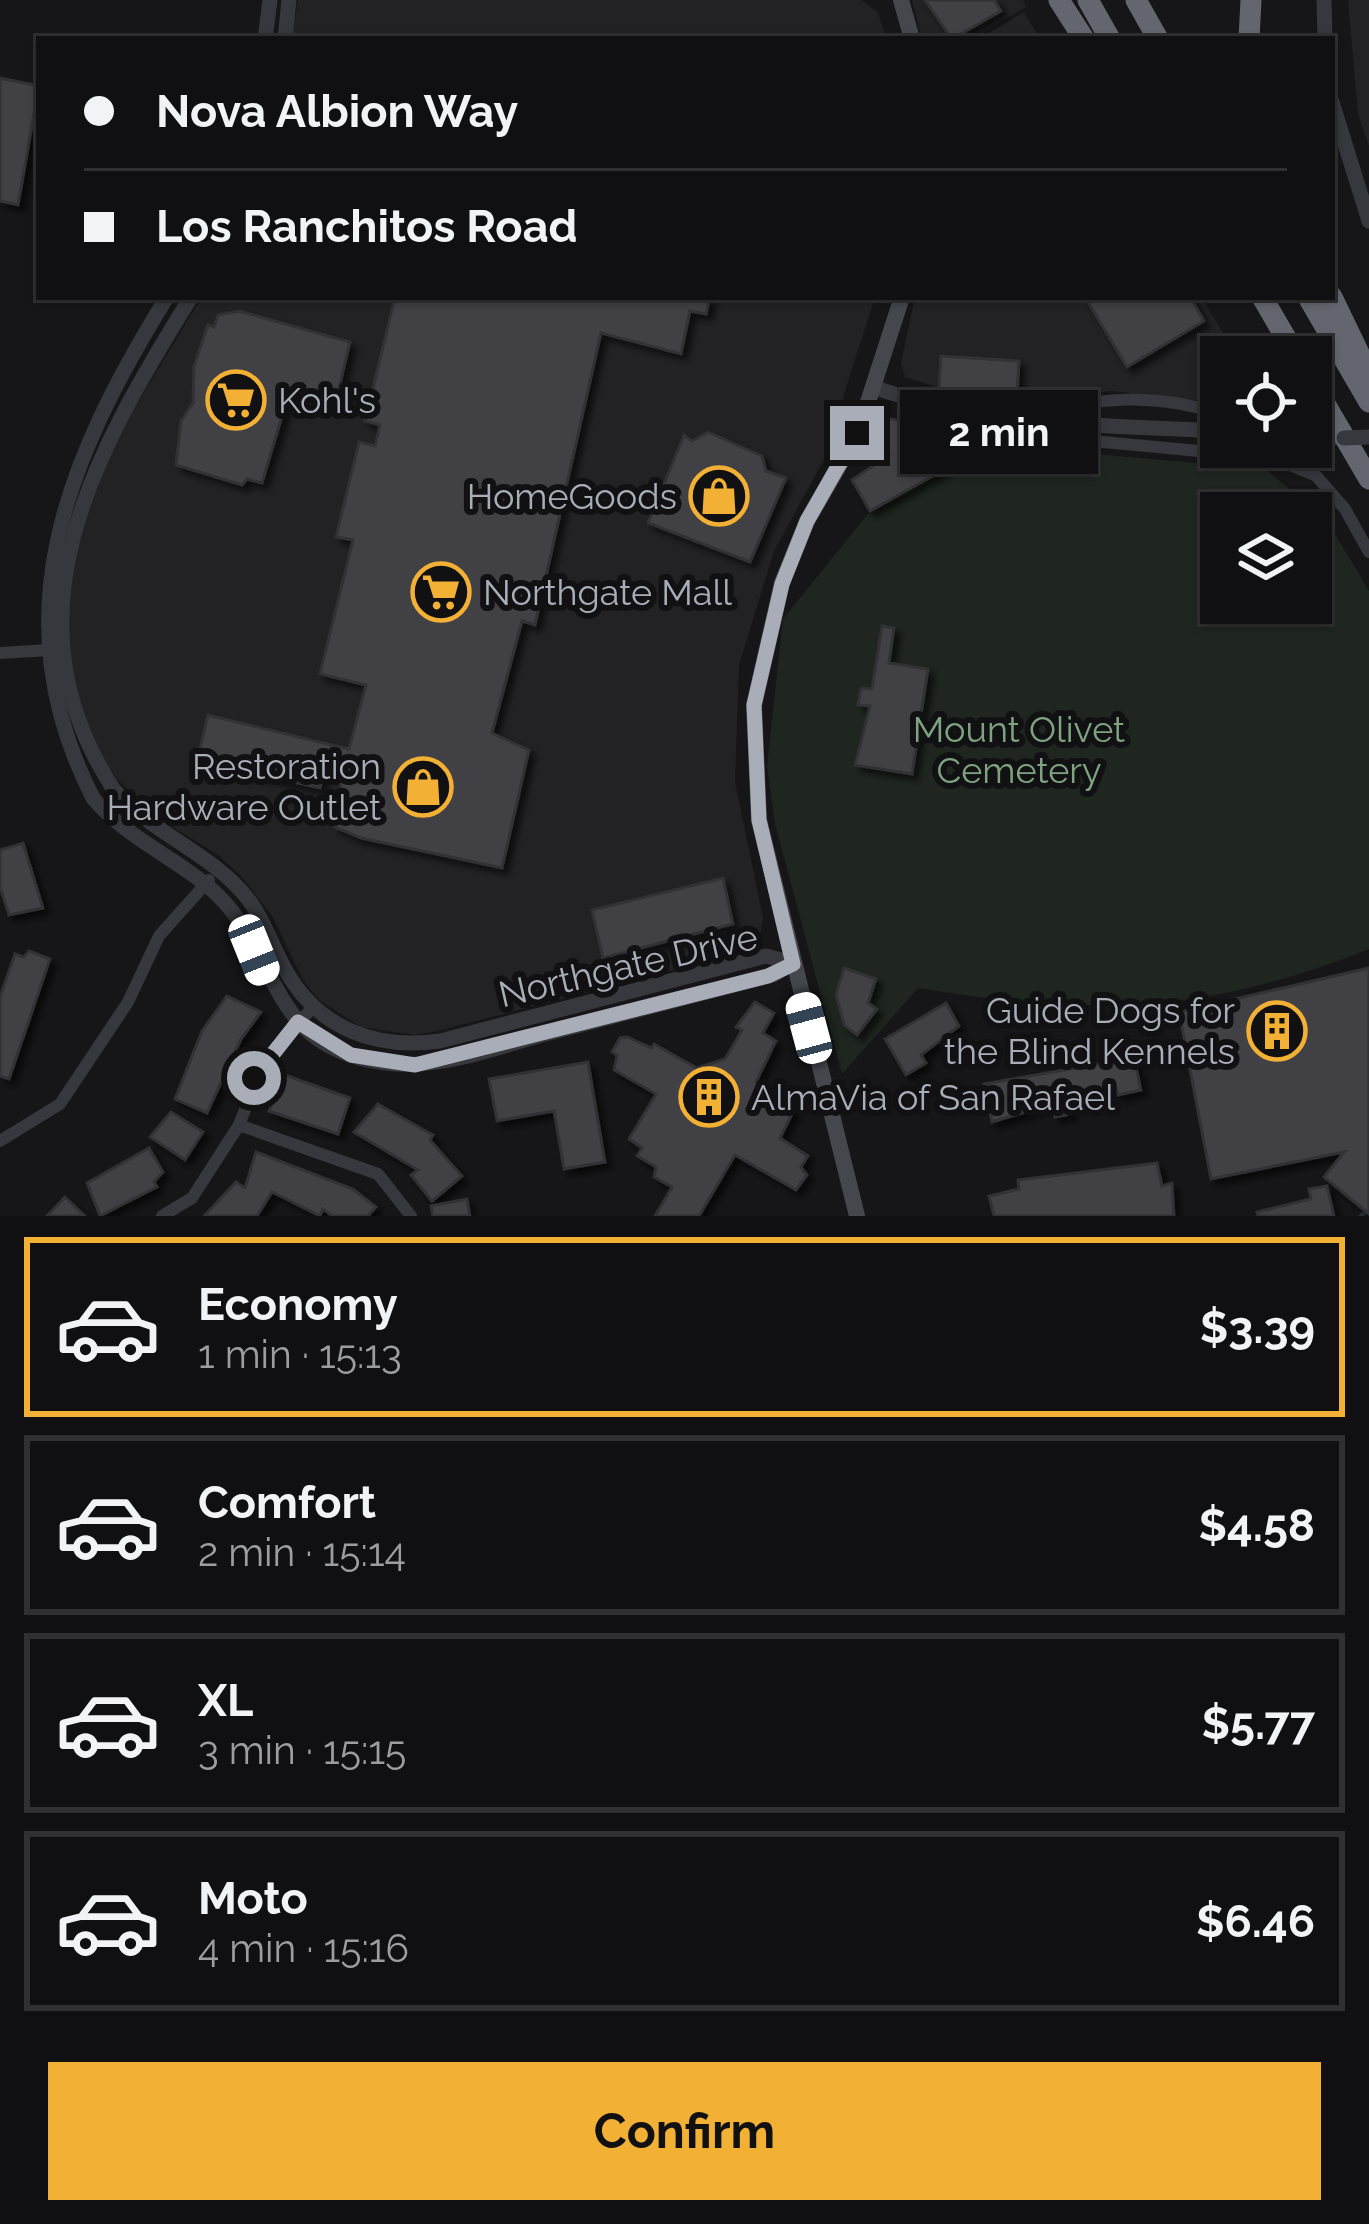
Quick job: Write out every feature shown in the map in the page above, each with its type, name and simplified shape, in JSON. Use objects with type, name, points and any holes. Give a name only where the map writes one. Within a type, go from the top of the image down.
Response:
[{"type":"highway","points":[[1059,0],[1082,36]]},
{"type":"highway","points":[[1088,0],[1108,36]]},
{"type":"highway","points":[[1136,0],[1156,36]]},
{"type":"highway","points":[[1249,36],[1251,0]]},
{"type":"highway","points":[[1264,300],[1285,336]]},
{"type":"highway","points":[[1310,300],[1369,402]]},
{"type":"highway","points":[[1333,300],[1369,374]]},
{"type":"highway","points":[[1332,416],[1369,479]]},
{"type":"main road","points":[[902,0],[911,36]]},
{"type":"main road","points":[[857,1216],[759,820],[753,743],[763,650],[799,539],[876,388],[901,300]]},
{"type":"street","points":[[270,0],[274,36]]},
{"type":"street","points":[[275,36],[289,0]]},
{"type":"street","points":[[1324,0],[1325,36]]},
{"type":"street","points":[[1335,112],[1369,221]]},
{"type":"street","points":[[56,478],[164,300]]},
{"type":"street","name":"Northgate Drive","points":[[189,300],[63,513],[47,571],[49,650],[69,721],[109,785],[152,826],[217,869],[249,900],[283,966],[313,1007],[358,1036],[414,1045],[766,956],[793,964]]},
{"type":"street","points":[[876,388],[955,411],[1032,422],[1200,430]]},
{"type":"street","points":[[1032,422],[1059,408],[1093,402],[1169,401],[1200,409]]},
{"type":"street","points":[[1032,422],[1051,437],[1200,448]]},
{"type":"street","points":[[1332,436],[1369,437]]},
{"type":"street","points":[[1299,468],[1312,473]]},
{"type":"street","points":[[1308,468],[1345,509],[1369,552]]},
{"type":"street","points":[[25,626],[30,660]]},
{"type":"street","points":[[0,653],[30,660],[49,650]]},
{"type":"street","name":"Northgate Drive","points":[[38,694],[61,751],[103,810],[205,885],[246,931],[264,974],[298,1022],[351,1055],[415,1065],[768,976],[793,964]]},
{"type":"street","points":[[0,1141],[60,1104],[128,1001],[159,936],[217,869]]},
{"type":"street","points":[[162,1216],[192,1198],[239,1125],[254,1078],[313,1007]]},
{"type":"street","points":[[239,1125],[378,1174],[410,1216]]},
{"type":"shaded area","points":[[298,0],[861,0],[878,12],[885,36],[292,36]]},
{"type":"shaded area","points":[[912,0],[1023,0],[1026,7],[978,36],[921,36]]},
{"type":"shaded area","points":[[1348,0],[1369,0],[1369,146],[1358,114]]},
{"type":"shaded area","points":[[1024,12],[1038,36],[984,36]]},
{"type":"shaded area","points":[[200,300],[874,300],[843,397],[850,412],[774,551],[739,665],[735,782],[763,918],[759,942],[750,950],[438,1031],[414,1035],[361,1027],[319,1000],[303,980],[272,916],[241,876],[218,855],[158,818],[117,779],[87,737],[55,599],[72,517]]},
{"type":"shaded area","points":[[914,300],[1203,300],[1225,336],[1200,336],[1200,401],[1110,391],[1024,402],[969,397],[905,377],[901,363]]},
{"type":"green space","name":"Mount Olivet Cemetery","points":[[1003,446],[1200,463],[1200,468],[1265,469],[1293,492],[1200,492],[1200,624],[1332,624],[1332,529],[1369,591],[1369,949],[1254,986],[1146,1003],[1037,1003],[918,988],[842,1074],[775,824],[767,766],[783,619],[867,515],[969,456]]},
{"type":"building","points":[[925,0],[994,0],[1001,11],[950,36]]},
{"type":"building","points":[[0,78],[36,85],[36,103],[18,205],[0,201]]},
{"type":"building","name":"Northgate Mall","points":[[394,300],[709,300],[706,314],[690,311],[681,354],[601,333],[535,625],[522,621],[492,733],[529,750],[502,868],[361,838],[335,827],[342,792],[332,745],[349,749],[366,685],[320,674],[353,540],[336,537],[359,442],[375,446],[380,425],[365,421]]},
{"type":"building","points":[[1087,300],[1192,300],[1204,321],[1127,367]]},
{"type":"building","points":[[239,311],[350,342],[336,401],[290,390],[262,483],[247,479],[242,485],[176,465],[181,421],[193,403],[194,366],[208,325],[214,327],[218,315]]},
{"type":"building","points":[[941,356],[1019,361],[1017,395],[939,389]]},
{"type":"building","points":[[883,417],[918,425],[914,439],[945,428],[963,459],[870,511],[852,480],[888,456],[875,453]]},
{"type":"building","points":[[708,432],[762,456],[766,471],[786,478],[750,562],[648,523],[684,435],[692,441]]},
{"type":"building","points":[[882,626],[894,628],[889,663],[928,669],[912,774],[855,765],[870,706],[858,705],[861,688],[872,689]]},
{"type":"building","points":[[208,715],[332,745],[320,788],[197,761]]},
{"type":"building","points":[[23,843],[43,908],[9,915],[0,887],[0,850]]},
{"type":"building","points":[[723,878],[733,924],[603,958],[592,910]]},
{"type":"building","points":[[29,951],[50,959],[9,1079],[0,1076],[0,997],[15,954],[24,957]]},
{"type":"building","points":[[844,968],[876,979],[868,1003],[877,1009],[857,1035],[844,1025],[836,995]]},
{"type":"building","points":[[1369,968],[1369,1214],[1324,1177],[1344,1152],[1211,1179],[1179,1012]]},
{"type":"building","points":[[227,996],[261,1012],[241,1039],[207,1113],[175,1099],[202,1031]]},
{"type":"building","name":"AlmaVia of San Rafael","points":[[755,1002],[774,1013],[763,1033],[776,1041],[756,1082],[796,1106],[780,1138],[808,1156],[801,1167],[807,1175],[796,1190],[735,1155],[699,1216],[655,1216],[672,1187],[654,1177],[656,1167],[637,1156],[642,1148],[629,1139],[656,1094],[614,1070],[617,1055],[612,1052],[620,1038],[627,1037],[652,1048],[654,1044],[697,1068],[725,1059],[742,1030],[736,1027]]},
{"type":"building","points":[[946,1003],[959,1026],[921,1055],[926,1063],[906,1075],[885,1039]]},
{"type":"building","points":[[1132,1049],[1141,1090],[1118,1095],[1116,1088],[1068,1100],[1071,1114],[1055,1117],[1052,1104],[992,1122],[984,1084],[1110,1062],[1108,1054]]},
{"type":"building","points":[[588,1062],[605,1162],[564,1169],[554,1111],[497,1121],[489,1079]]},
{"type":"building","points":[[282,1074],[350,1098],[338,1134],[269,1111]]},
{"type":"building","points":[[378,1104],[433,1135],[430,1140],[462,1176],[432,1201],[411,1175],[418,1170],[354,1132]]},
{"type":"building","points":[[171,1112],[203,1132],[185,1160],[150,1137]]},
{"type":"building","points":[[149,1148],[163,1172],[154,1182],[157,1187],[100,1216],[87,1183]]},
{"type":"building","points":[[256,1152],[353,1189],[376,1207],[368,1216],[332,1216],[323,1209],[320,1216],[272,1192],[257,1216],[204,1216],[236,1182],[245,1188]]},
{"type":"building","points":[[1157,1163],[1162,1186],[1172,1183],[1174,1216],[994,1216],[989,1196],[1019,1189],[1018,1180]]},
{"type":"building","points":[[1327,1186],[1334,1216],[1258,1216],[1257,1212],[1311,1199],[1309,1189]]},
{"type":"building","points":[[65,1197],[85,1216],[47,1216]]},
{"type":"building","points":[[467,1199],[470,1216],[433,1216],[431,1206]]},
{"type":"waterway","points":[[1361,1216],[1364,1213]]},
{"type":"place","name":"Kohl's","points":[[236,400]]},
{"type":"place","name":"HomeGoods","points":[[719,496]]},
{"type":"place","name":"Northgate Mall","points":[[441,592]]},
{"type":"place","name":"Restoration Hardware Outlet","points":[[423,787]]},
{"type":"place","name":"Guide Dogs for the Blind Kennels","points":[[1277,1031]]},
{"type":"place","name":"AlmaVia of San Rafael","points":[[709,1097]]},
{"type":"route","points":[[254,1078],[298,1022],[351,1055],[415,1065],[768,976],[793,964],[759,820],[754,705],[767,632],[782,584],[807,521],[857,433]]}]
